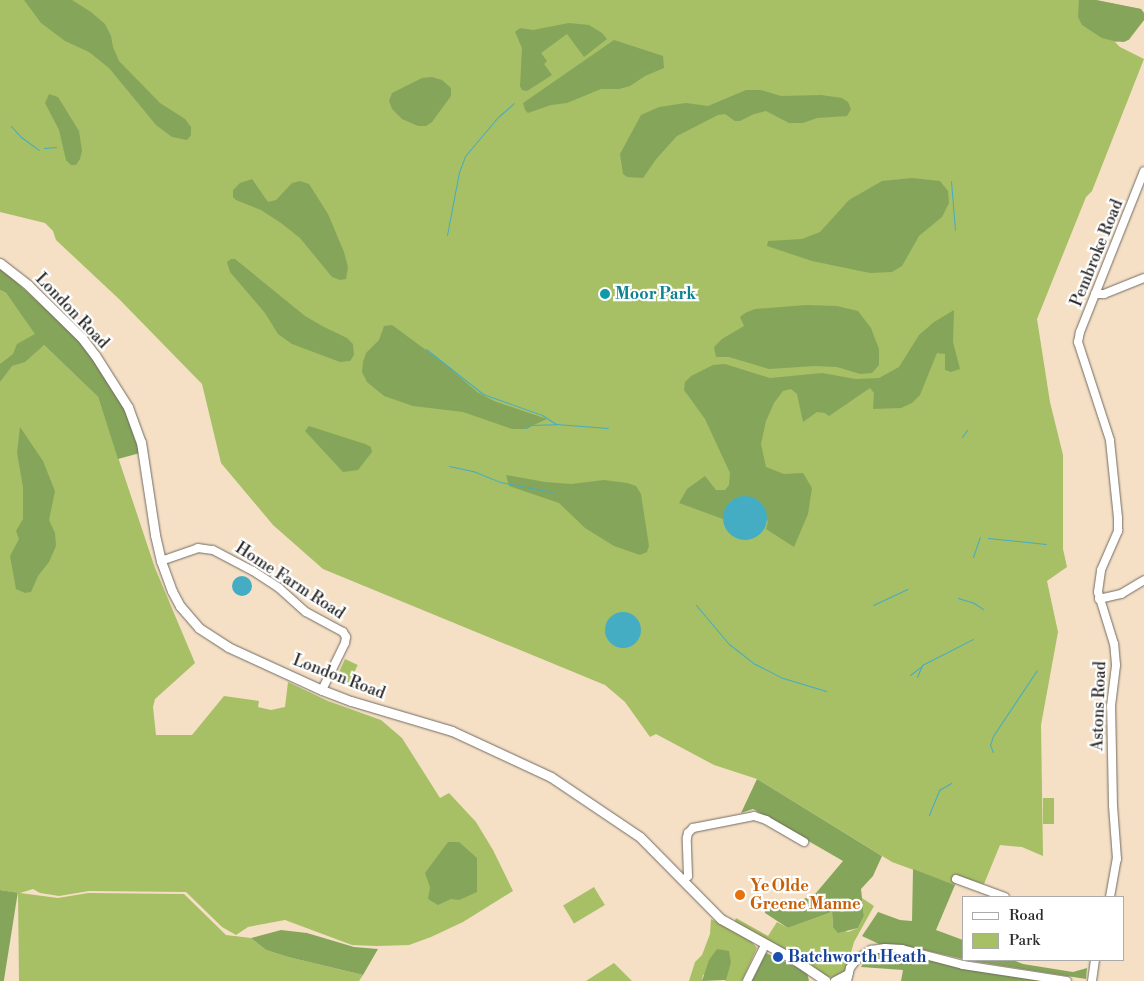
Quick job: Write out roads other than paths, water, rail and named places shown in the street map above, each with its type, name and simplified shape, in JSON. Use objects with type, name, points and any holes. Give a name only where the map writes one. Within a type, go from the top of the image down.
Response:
[{"type":"main road","name":"London Road","points":[[0,263],[28,286],[82,338],[96,355],[128,407],[141,442],[155,535],[161,561],[172,591],[180,606],[206,634],[228,647],[322,690],[351,701],[452,731],[551,777],[640,836],[721,919],[803,965],[826,981]]},
{"type":"street","name":"Pembroke Road","points":[[1079,346],[1080,332],[1144,171]]},
{"type":"street","points":[[1095,294],[1104,294],[1144,278]]},
{"type":"street","name":"Astons Road","points":[[1079,346],[1110,440],[1118,518],[1118,531],[1099,578],[1099,599],[1114,644],[1116,665],[1110,706],[1113,806],[1117,859],[1110,896]]},
{"type":"street","name":"Home Farm Road","points":[[161,561],[198,548],[212,550],[253,571],[279,588],[306,612],[343,632],[346,637],[345,643],[322,690]]},
{"type":"street","points":[[1099,599],[1120,594],[1144,580]]},
{"type":"street","points":[[683,881],[688,874],[688,832],[693,828],[741,817],[754,816],[766,820],[804,842]]},
{"type":"street","points":[[956,879],[1002,896]]},
{"type":"street","points":[[747,981],[765,945]]},
{"type":"street","points":[[835,981],[848,978],[853,964],[862,955],[871,950],[886,948],[902,949],[964,964],[1067,981]]},
{"type":"street","points":[[1092,981],[1095,961]]},
{"type":"water","points":[[749,496],[761,502],[766,509],[766,527],[761,534],[754,539],[741,540],[733,537],[726,530],[723,514],[726,506],[733,499]]},
{"type":"water","points":[[242,576],[249,579],[252,586],[249,593],[242,596],[235,593],[232,586],[235,579]]},
{"type":"water","points":[[623,612],[630,613],[636,617],[640,623],[640,637],[636,643],[630,647],[623,648],[616,647],[610,643],[606,637],[605,630],[606,623],[610,617],[616,613]]},
{"type":"waterway","points":[[447,235],[459,172],[465,156],[498,117],[514,103]]},
{"type":"waterway","points":[[11,126],[21,137],[39,150]]},
{"type":"waterway","points":[[44,148],[56,147]]},
{"type":"waterway","points":[[951,181],[955,230]]},
{"type":"waterway","points":[[426,349],[483,394],[542,415],[556,424]]},
{"type":"waterway","points":[[526,428],[531,425],[556,424],[608,428]]},
{"type":"waterway","points":[[962,437],[967,430]]},
{"type":"waterway","points":[[449,466],[473,471],[500,482],[553,492]]},
{"type":"waterway","points":[[973,557],[980,537]]},
{"type":"waterway","points":[[988,538],[1046,544]]},
{"type":"waterway","points":[[873,605],[907,589]]},
{"type":"waterway","points":[[958,598],[974,603],[983,609]]},
{"type":"waterway","points":[[696,605],[729,644],[755,664],[783,678],[826,691]]},
{"type":"waterway","points":[[917,677],[922,665],[973,639]]},
{"type":"waterway","points":[[910,675],[922,666]]},
{"type":"waterway","points":[[993,752],[990,745],[993,736],[1037,670]]},
{"type":"waterway","points":[[929,815],[939,790],[951,783]]},
{"type":"place","name":"Moor Park","points":[[605,294]]},
{"type":"place","name":"Ye Olde Greene Manne","points":[[740,895]]},
{"type":"place","name":"Batchworth Heath","points":[[778,957]]}]
